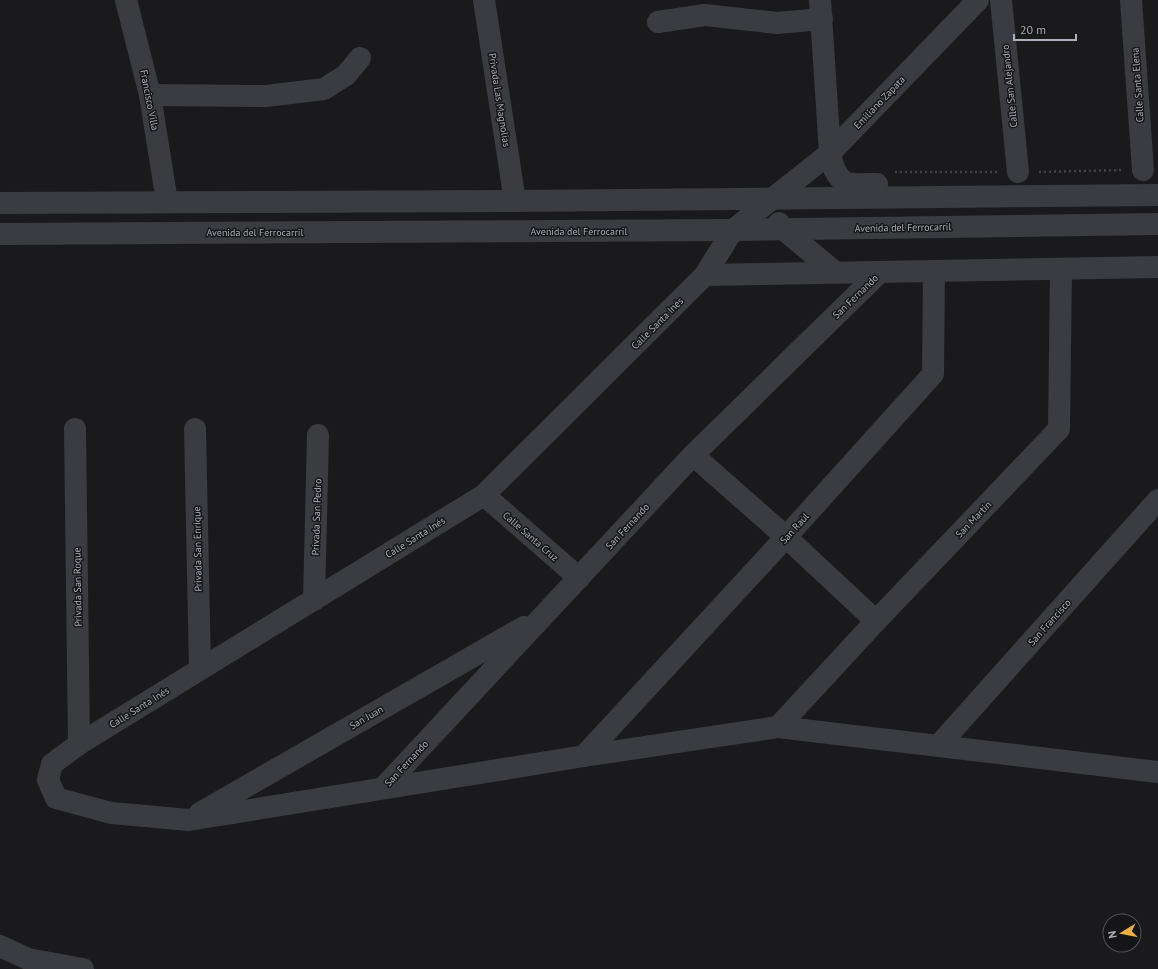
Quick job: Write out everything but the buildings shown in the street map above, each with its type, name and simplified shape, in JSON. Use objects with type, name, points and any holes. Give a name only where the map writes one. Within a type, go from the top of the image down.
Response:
[{"type":"street","name":"Francisco Villa","points":[[126,0],[150,95],[168,202]]},
{"type":"street","name":"Privada Las Magnolias","points":[[484,0],[515,201]]},
{"type":"street","name":"Emiliano Zapata","points":[[733,230],[830,153],[978,0]]},
{"type":"street","name":"Calle Santa Elena","points":[[1131,0],[1143,170]]},
{"type":"street","name":"Calle San Alejandro","points":[[1006,4],[1018,172]]},
{"type":"street","points":[[658,22],[705,15],[777,22],[821,10],[830,153],[832,165],[837,174],[848,183],[927,186],[962,197]]},
{"type":"street","points":[[150,95],[266,96],[324,89],[346,75],[360,58]]},
{"type":"street","points":[[0,203],[515,201],[1158,195]]},
{"type":"street","points":[[774,198],[772,212],[783,229],[835,272]]},
{"type":"street","name":"Avenida del Ferrocarril","points":[[0,234],[733,230],[1158,224]]},
{"type":"street","name":"Calle Santa Inés","points":[[188,820],[111,813],[56,798],[48,780],[52,764],[79,744],[484,495],[705,275],[733,230]]},
{"type":"street","points":[[705,275],[1158,267]]},
{"type":"street","name":"San Martín","points":[[778,727],[876,621],[1059,429],[1061,269]]},
{"type":"street","name":"San Raúl","points":[[584,756],[786,537],[933,374],[934,271]]},
{"type":"street","name":"San Fernando","points":[[383,788],[693,455],[880,272]]},
{"type":"street","name":"Privada San Roque","points":[[75,429],[79,744]]},
{"type":"street","name":"Privada San Enrique","points":[[195,429],[200,669]]},
{"type":"street","name":"Privada San Pedro","points":[[314,600],[318,435]]},
{"type":"street","points":[[693,455],[786,537],[876,621]]},
{"type":"street","name":"Calle Santa Cruz","points":[[484,495],[579,578]]},
{"type":"street","name":"San Francisco","points":[[939,745],[1158,500]]},
{"type":"street","name":"San Juan","points":[[188,820],[544,615]]},
{"type":"street","points":[[188,820],[584,756],[778,727],[1158,772]]},
{"type":"street","points":[[0,946],[28,959],[83,969]]},
{"type":"path","points":[[892,172],[1143,170]]}]
